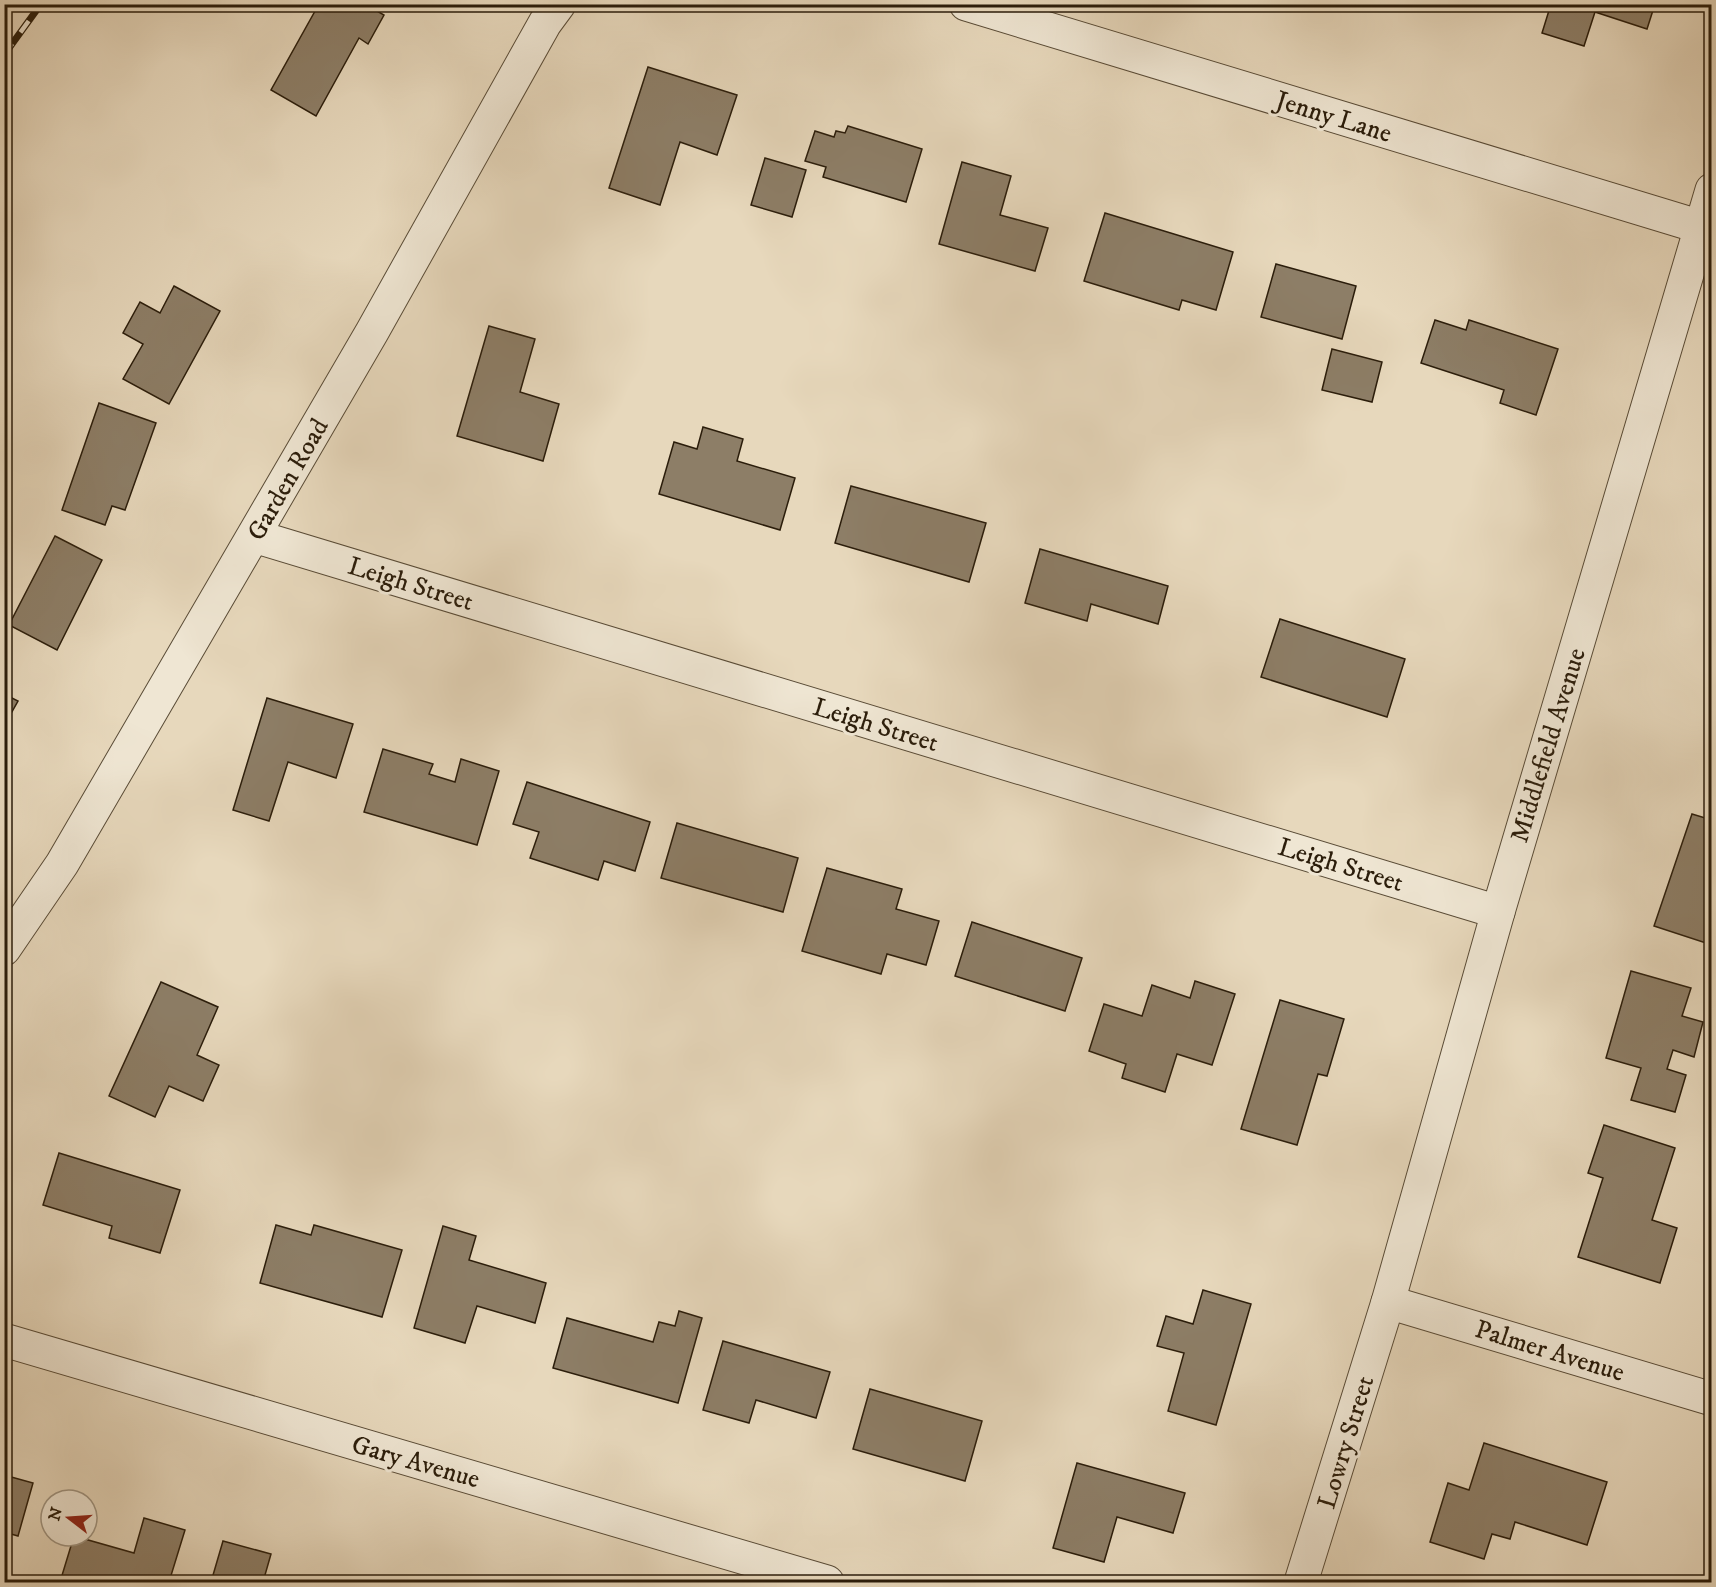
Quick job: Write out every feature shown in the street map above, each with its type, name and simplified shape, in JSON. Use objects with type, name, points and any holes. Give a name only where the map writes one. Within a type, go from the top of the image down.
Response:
[{"type":"street","name":"Garden Road","points":[[4,949],[62,864],[254,536],[545,23],[559,4]]},
{"type":"street","name":"Jenny Lane","points":[[966,4],[1701,227]]},
{"type":"street","name":"Middlefield Avenue","points":[[1388,1302],[1498,912],[1712,190]]},
{"type":"street","name":"Leigh Street","points":[[254,536],[1498,912]]},
{"type":"street","name":"Palmer Avenue","points":[[1388,1302],[1712,1399]]},
{"type":"street","name":"Lowry Street","points":[[1301,1582],[1388,1302]]},
{"type":"street","name":"Gary Avenue","points":[[4,1341],[826,1582]]},
{"type":"building","points":[[319,4],[365,4],[384,15],[368,44],[359,38],[316,116],[271,90]]},
{"type":"building","points":[[1551,4],[1655,4],[1647,29],[1595,12],[1584,46],[1542,33]]},
{"type":"building","points":[[648,67],[737,95],[717,155],[680,142],[660,205],[609,188]]},
{"type":"building","points":[[848,126],[922,149],[906,202],[823,177],[826,167],[805,161],[815,131],[834,137],[836,131],[845,133]]},
{"type":"building","points":[[765,158],[806,170],[792,217],[751,205]]},
{"type":"building","points":[[962,162],[1011,176],[1000,215],[1048,228],[1035,271],[939,244]]},
{"type":"building","points":[[1105,213],[1233,252],[1216,310],[1182,300],[1179,310],[1084,281]]},
{"type":"building","points":[[1276,264],[1356,286],[1342,339],[1261,317]]},
{"type":"building","points":[[174,286],[220,311],[169,404],[123,379],[143,344],[123,333],[140,302],[160,313]]},
{"type":"building","points":[[1435,320],[1466,330],[1469,320],[1558,349],[1536,415],[1500,403],[1504,390],[1421,363]]},
{"type":"building","points":[[489,326],[535,339],[520,392],[559,404],[543,461],[457,436]]},
{"type":"building","points":[[1332,349],[1382,362],[1372,402],[1322,390]]},
{"type":"building","points":[[99,403],[156,423],[125,510],[112,506],[105,525],[62,510]]},
{"type":"building","points":[[703,427],[743,439],[737,461],[795,478],[780,530],[659,494],[674,442],[697,449]]},
{"type":"building","points":[[851,486],[986,523],[969,582],[835,543]]},
{"type":"building","points":[[55,536],[102,560],[57,650],[9,625]]},
{"type":"building","points":[[1040,549],[1168,586],[1158,624],[1091,604],[1087,621],[1025,603]]},
{"type":"building","points":[[1280,619],[1405,659],[1387,717],[1261,677]]},
{"type":"building","points":[[4,694],[18,701],[4,726]]},
{"type":"building","points":[[267,698],[353,724],[336,778],[288,762],[269,821],[233,810]]},
{"type":"building","points":[[383,749],[433,764],[429,774],[455,782],[461,759],[499,771],[477,845],[364,812]]},
{"type":"building","points":[[527,782],[650,822],[635,871],[604,861],[598,880],[530,858],[539,832],[513,824]]},
{"type":"building","points":[[1692,814],[1712,820],[1712,945],[1654,926]]},
{"type":"building","points":[[677,823],[798,858],[783,912],[661,878]]},
{"type":"building","points":[[827,868],[902,889],[896,909],[939,921],[926,965],[887,954],[881,974],[802,951]]},
{"type":"building","points":[[972,922],[1082,958],[1065,1011],[955,976]]},
{"type":"building","points":[[1631,971],[1691,988],[1682,1016],[1703,1022],[1694,1057],[1673,1050],[1667,1069],[1686,1075],[1675,1112],[1631,1100],[1641,1068],[1606,1058]]},
{"type":"building","points":[[1195,981],[1235,994],[1212,1065],[1177,1054],[1165,1092],[1122,1078],[1126,1064],[1089,1051],[1104,1004],[1142,1016],[1152,985],[1190,998]]},
{"type":"building","points":[[161,982],[218,1007],[197,1055],[219,1065],[203,1101],[169,1086],[155,1117],[109,1096]]},
{"type":"building","points":[[1280,1000],[1344,1019],[1327,1076],[1318,1074],[1297,1145],[1241,1129]]},
{"type":"building","points":[[1604,1125],[1675,1148],[1652,1220],[1677,1228],[1660,1283],[1578,1257],[1603,1178],[1588,1173]]},
{"type":"building","points":[[59,1153],[180,1190],[160,1253],[109,1238],[112,1226],[43,1205]]},
{"type":"building","points":[[276,1225],[311,1235],[314,1225],[402,1250],[382,1317],[260,1283]]},
{"type":"building","points":[[443,1226],[476,1236],[469,1260],[546,1283],[535,1323],[477,1306],[465,1343],[414,1328]]},
{"type":"building","points":[[1203,1290],[1251,1304],[1216,1425],[1168,1411],[1184,1353],[1157,1346],[1166,1316],[1193,1324]]},
{"type":"building","points":[[679,1311],[702,1318],[678,1403],[553,1368],[567,1318],[653,1342],[659,1322],[675,1326]]},
{"type":"building","points":[[723,1341],[830,1372],[816,1418],[756,1400],[749,1423],[703,1410]]},
{"type":"building","points":[[870,1389],[982,1421],[965,1481],[853,1449]]},
{"type":"building","points":[[1484,1443],[1607,1482],[1587,1545],[1515,1522],[1510,1539],[1492,1534],[1484,1559],[1430,1542],[1448,1483],[1469,1490]]},
{"type":"building","points":[[1077,1463],[1185,1493],[1173,1533],[1117,1517],[1104,1562],[1053,1548]]},
{"type":"building","points":[[4,1475],[33,1483],[18,1536],[4,1532]]},
{"type":"building","points":[[144,1518],[185,1530],[169,1582],[60,1582],[70,1548],[99,1548],[99,1543],[134,1553]]},
{"type":"building","points":[[223,1541],[271,1554],[263,1582],[211,1582]]},
{"type":"railway","points":[[4,55],[41,4]]}]
